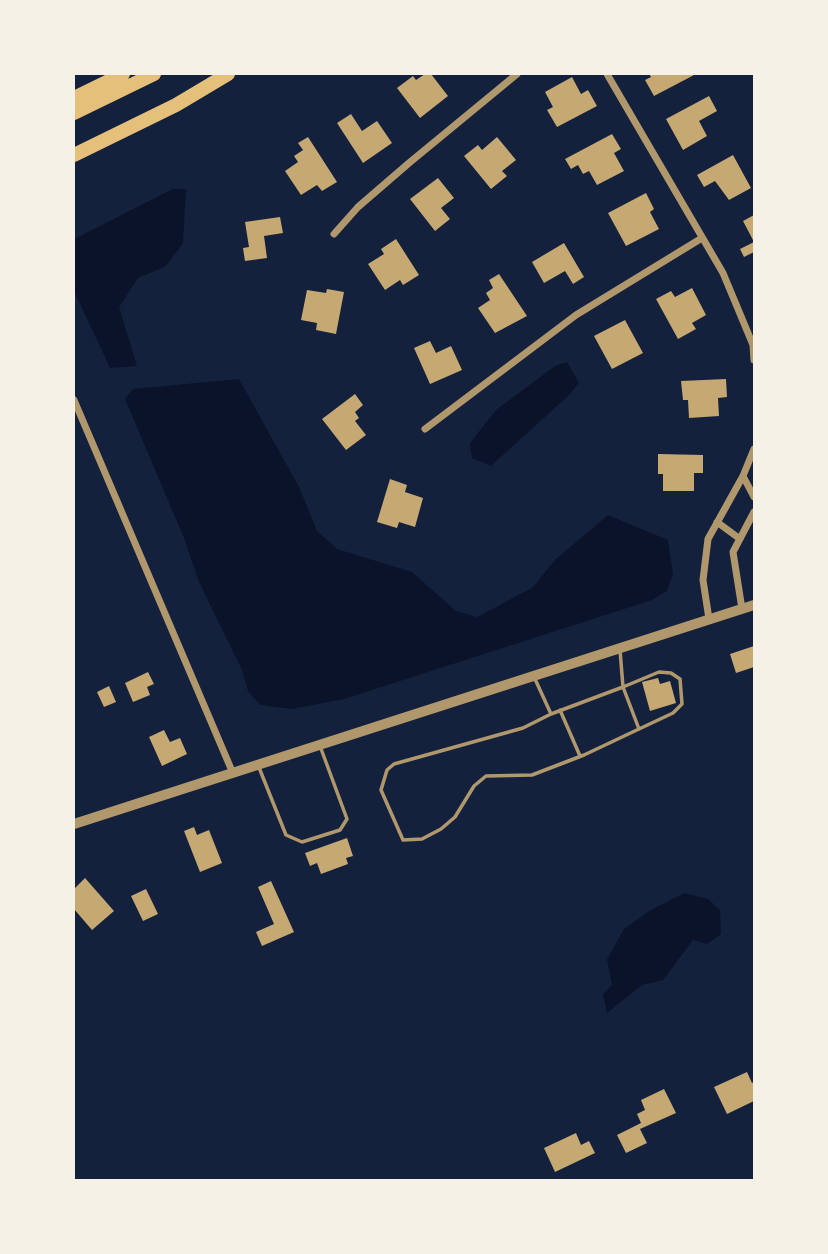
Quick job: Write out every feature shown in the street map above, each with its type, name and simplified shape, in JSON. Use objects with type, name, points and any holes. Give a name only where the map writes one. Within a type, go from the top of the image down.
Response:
[{"type":"highway","points":[[74,97],[123,74]]},
{"type":"highway","points":[[74,113],[154,74]]},
{"type":"highway","points":[[74,155],[176,105],[228,74]]},
{"type":"street","points":[[334,234],[358,207],[408,163],[517,74]]},
{"type":"street","points":[[607,74],[723,273],[753,345],[754,360]]},
{"type":"street","points":[[425,429],[576,315],[702,238]]},
{"type":"street","points":[[74,400],[232,771]]},
{"type":"street","points":[[709,619],[703,580],[708,540],[743,476],[754,449]]},
{"type":"street","points":[[743,476],[754,497]]},
{"type":"street","points":[[743,608],[733,552],[754,512]]},
{"type":"street","points":[[717,522],[740,539]]},
{"type":"street","points":[[74,824],[754,605]]},
{"type":"lane","points":[[620,648],[623,687],[639,729]]},
{"type":"lane","points":[[659,672],[671,673],[680,679],[682,704],[673,713],[532,775],[486,776],[474,786],[455,817],[441,829],[422,839],[403,840],[381,790],[387,771],[394,764],[523,728],[560,710],[623,687],[659,672]]},
{"type":"lane","points":[[534,675],[551,714]]},
{"type":"lane","points":[[560,710],[580,756]]},
{"type":"lane","points":[[257,763],[286,835],[302,842],[340,830],[347,819],[319,744]]},
{"type":"water","points":[[173,189],[186,189],[183,243],[166,266],[138,278],[119,307],[137,366],[110,368],[74,291],[74,239]]},
{"type":"water","points":[[567,362],[579,383],[568,396],[491,466],[472,458],[470,443],[496,410],[555,366]]},
{"type":"water","points":[[239,379],[299,487],[317,531],[337,549],[412,572],[456,611],[477,617],[532,588],[555,560],[608,515],[668,540],[673,574],[667,591],[652,600],[344,699],[292,709],[260,705],[248,691],[242,670],[199,582],[184,538],[125,399],[133,389]]},
{"type":"water","points":[[684,893],[708,899],[720,910],[721,934],[707,944],[693,940],[663,980],[642,985],[607,1013],[603,994],[612,985],[607,959],[624,929],[649,911]]},
{"type":"building","points":[[425,74],[431,74],[448,96],[420,118],[397,88],[413,76],[416,80]]},
{"type":"building","points":[[649,74],[696,74],[654,96],[645,80],[651,77]]},
{"type":"building","points":[[572,77],[581,94],[588,90],[597,106],[557,127],[547,110],[553,107],[545,92]]},
{"type":"building","points":[[709,96],[717,111],[699,121],[707,136],[683,150],[666,119]]},
{"type":"building","points":[[351,114],[362,131],[377,121],[392,143],[363,163],[337,123]]},
{"type":"building","points":[[612,134],[621,149],[614,153],[624,171],[597,185],[589,171],[583,174],[578,165],[571,169],[565,159]]},
{"type":"building","points":[[308,137],[337,182],[322,191],[317,185],[301,195],[285,171],[298,162],[294,156],[303,150],[298,143]]},
{"type":"building","points":[[497,137],[516,160],[502,171],[507,176],[491,189],[464,156],[478,145],[482,150]]},
{"type":"building","points":[[733,155],[751,188],[729,200],[715,181],[704,187],[697,175]]},
{"type":"building","points":[[438,178],[454,198],[441,208],[450,219],[435,231],[410,199]]},
{"type":"building","points":[[646,193],[654,209],[650,212],[659,229],[626,246],[608,213]]},
{"type":"building","points":[[754,215],[754,242],[743,221]]},
{"type":"building","points":[[280,217],[283,233],[264,236],[267,258],[245,261],[243,248],[249,247],[245,222]]},
{"type":"building","points":[[396,239],[419,275],[403,285],[400,280],[385,290],[368,264],[384,254],[381,249]]},
{"type":"building","points":[[754,242],[754,252],[744,257],[740,249]]},
{"type":"building","points":[[564,243],[584,277],[573,284],[565,271],[544,283],[532,262]]},
{"type":"building","points":[[499,274],[527,316],[495,333],[478,308],[490,300],[486,293],[493,288],[489,280]]},
{"type":"building","points":[[692,288],[706,315],[692,323],[696,329],[678,339],[656,299],[671,291],[675,297]]},
{"type":"building","points":[[327,289],[344,292],[336,334],[316,330],[317,323],[301,320],[307,290],[326,293]]},
{"type":"building","points":[[625,320],[643,353],[612,369],[594,336]]},
{"type":"building","points":[[430,341],[436,353],[451,346],[462,370],[430,384],[414,348]]},
{"type":"building","points":[[726,379],[727,397],[718,398],[719,416],[689,418],[688,400],[683,400],[681,381]]},
{"type":"building","points":[[355,394],[363,405],[355,412],[359,418],[355,421],[366,435],[346,450],[322,419]]},
{"type":"building","points":[[658,454],[703,455],[703,473],[694,473],[694,491],[663,491],[663,474],[658,474]]},
{"type":"building","points":[[390,479],[407,485],[405,492],[423,498],[415,527],[399,522],[397,528],[377,522]]},
{"type":"building","points":[[754,646],[754,667],[736,673],[730,654]]},
{"type":"building","points":[[148,672],[154,684],[147,687],[150,695],[133,702],[125,683]]},
{"type":"building","points":[[658,678],[660,684],[670,681],[676,703],[650,711],[642,682]]},
{"type":"building","points":[[109,686],[116,702],[104,707],[97,692]]},
{"type":"building","points":[[164,730],[170,742],[180,738],[187,754],[162,766],[149,737]]},
{"type":"building","points":[[194,827],[197,835],[209,830],[222,863],[200,872],[184,831]]},
{"type":"building","points":[[347,838],[353,856],[346,858],[348,864],[321,874],[317,863],[310,866],[305,853]]},
{"type":"building","points":[[85,878],[114,911],[92,930],[74,909],[74,889]]},
{"type":"building","points":[[271,881],[294,932],[262,946],[256,932],[274,924],[258,887]]},
{"type":"building","points":[[146,889],[158,914],[143,921],[131,896]]},
{"type":"building","points":[[747,1072],[752,1083],[754,1082],[754,1101],[727,1114],[714,1087]]},
{"type":"building","points":[[664,1089],[676,1113],[640,1129],[647,1143],[626,1153],[617,1135],[641,1123],[637,1114],[645,1110],[641,1100]]},
{"type":"building","points":[[576,1133],[581,1145],[589,1141],[595,1153],[555,1172],[544,1148]]}]
